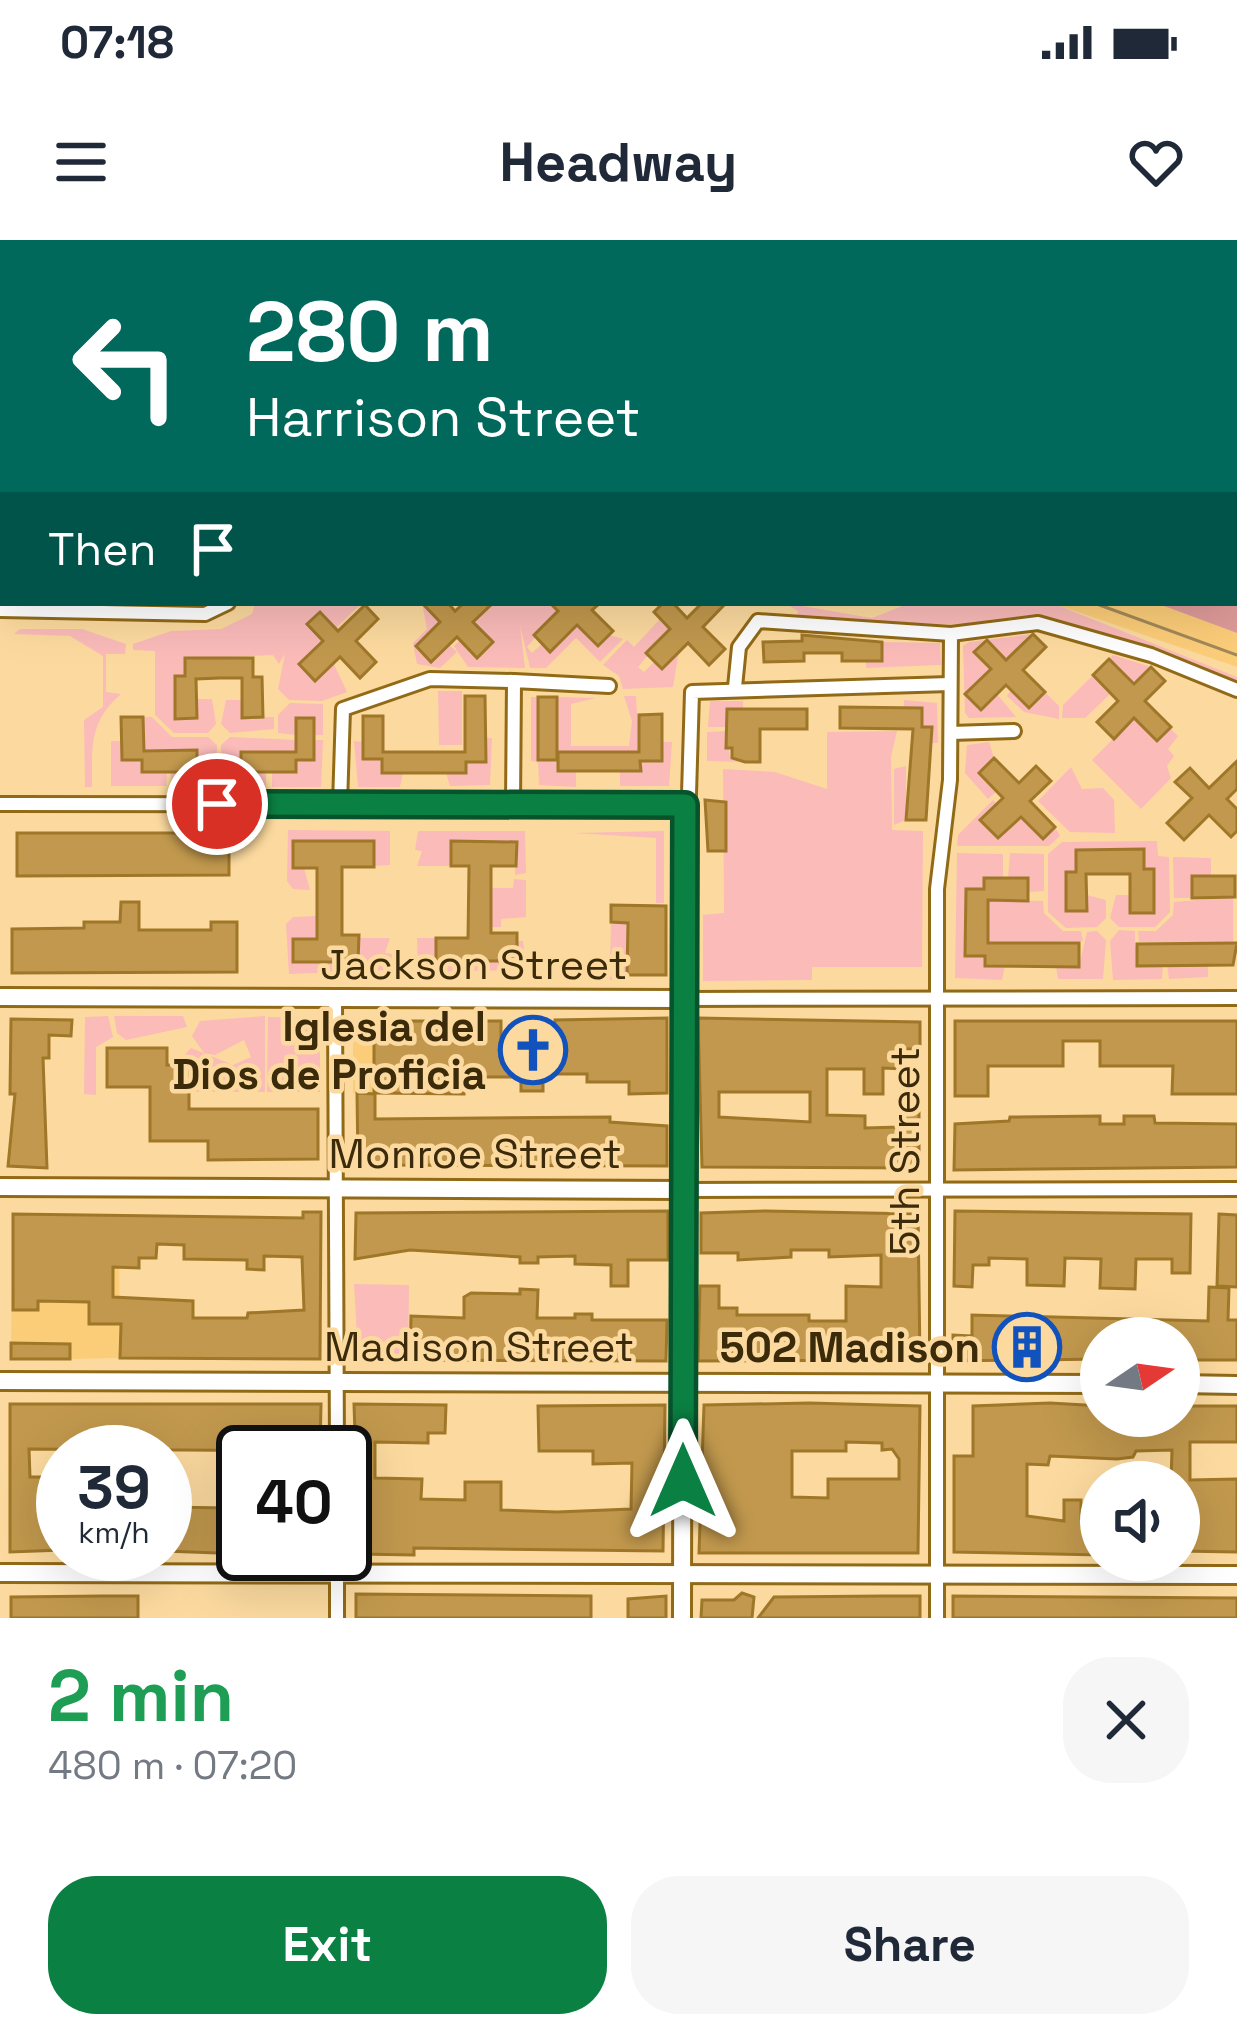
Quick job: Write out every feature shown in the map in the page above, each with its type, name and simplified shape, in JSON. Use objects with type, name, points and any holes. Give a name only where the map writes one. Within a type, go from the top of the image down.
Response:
[{"type":"street","points":[[0,610],[55,607],[205,614],[222,606]]},
{"type":"street","points":[[735,687],[739,646],[758,621],[951,634],[1038,623],[1151,655],[1237,690]]},
{"type":"street","name":"5th Street","points":[[937,1618],[937,997],[940,848],[951,733],[951,634]]},
{"type":"street","points":[[340,805],[343,709],[430,679],[609,686]]},
{"type":"street","points":[[513,805],[514,681]]},
{"type":"street","points":[[682,1618],[683,999],[690,695],[700,688],[950,684]]},
{"type":"street","points":[[951,733],[1014,731]]},
{"type":"street","points":[[0,804],[685,805]]},
{"type":"street","name":"Jackson Street","points":[[0,997],[1237,998]]},
{"type":"street","points":[[335,999],[337,1425]]},
{"type":"street","name":"Monroe Street","points":[[0,1187],[1237,1189]]},
{"type":"street","name":"Madison Street","points":[[0,1381],[1080,1384]]},
{"type":"street","points":[[1200,1384],[1237,1385]]},
{"type":"street","points":[[372,1565],[682,1576],[1237,1575]]},
{"type":"street","points":[[0,1573],[216,1567]]},
{"type":"street","points":[[337,1581],[337,1618]]},
{"type":"shaded area","points":[[254,606],[359,606],[336,628],[320,612],[307,624],[323,641],[347,692],[322,701],[289,700],[278,689],[285,654],[279,664],[273,655],[185,659],[185,676],[175,677],[175,718],[196,718],[197,699],[212,699],[216,724],[208,733],[174,733],[155,715],[155,651],[133,650],[133,644],[171,631],[221,629],[252,614]]},
{"type":"shaded area","points":[[423,606],[440,622],[416,646],[431,661],[449,645],[457,652],[440,668],[417,664],[413,643],[427,629]]},
{"type":"shaded area","points":[[490,606],[553,606],[558,611],[527,647],[532,653],[542,644],[551,651],[577,625],[623,639],[600,662],[576,638],[546,668],[530,668],[520,625],[525,668],[468,667],[454,646],[460,640],[477,657],[492,643],[473,622]]},
{"type":"shaded area","points":[[790,606],[872,618],[902,606],[1060,606],[1237,677],[1237,684],[1147,647],[1031,615],[970,625],[797,619],[798,611]]},
{"type":"shaded area","points":[[1061,606],[1164,606],[1237,633],[1237,667]]},
{"type":"shaded area","points":[[1164,606],[1237,606],[1237,633]]},
{"type":"shaded area","points":[[660,619],[670,629],[638,667],[644,672],[654,662],[662,669],[679,651],[673,687],[623,689],[619,676],[603,665],[627,640],[634,647]]},
{"type":"shaded area","points":[[20,629],[82,629],[126,644],[125,654],[106,654],[106,692],[121,694],[98,725],[92,787],[85,787],[84,720],[103,707],[103,656],[70,636],[14,634]]},
{"type":"shaded area","points":[[1033,634],[1006,660],[986,640],[974,652],[991,669],[966,694],[997,694],[1016,717],[969,718],[965,713],[963,646],[969,642]]},
{"type":"shaded area","points":[[882,642],[940,643],[941,665],[866,668],[866,661],[882,660]]},
{"type":"shaded area","points":[[1113,655],[1151,667],[1134,684],[1109,659]]},
{"type":"shaded area","points":[[1093,675],[1111,693],[1085,718],[1062,718],[1063,705]]},
{"type":"shaded area","points":[[1011,690],[1045,692],[1059,706],[1059,719],[1024,712],[1007,696]]},
{"type":"shaded area","points":[[438,691],[462,691],[462,745],[439,745]]},
{"type":"shaded area","points":[[624,696],[636,696],[639,752],[557,752],[557,697],[596,698],[571,704],[571,746],[629,746],[632,721]]},
{"type":"shaded area","points":[[531,697],[538,697],[538,759],[558,760],[558,771],[576,771],[576,787],[539,785],[538,762],[531,761]]},
{"type":"shaded area","points":[[226,700],[242,700],[242,717],[274,717],[274,729],[230,733],[221,724]]},
{"type":"shaded area","points":[[904,700],[937,703],[938,743],[932,743],[932,728],[922,727],[921,708],[904,707]]},
{"type":"shaded area","points":[[710,701],[743,701],[743,709],[727,709],[726,727],[708,727]]},
{"type":"shaded area","points":[[290,703],[323,704],[323,735],[315,735],[314,718],[296,719],[296,735],[278,733],[278,715]]},
{"type":"shaded area","points":[[143,717],[152,717],[172,737],[208,737],[217,745],[216,786],[172,786],[170,772],[197,771],[197,751],[144,751]]},
{"type":"shaded area","points":[[1134,718],[1157,741],[1170,728],[1178,736],[1168,749],[1174,756],[1167,766],[1171,778],[1141,809],[1092,760]]},
{"type":"shaded area","points":[[726,731],[730,757],[745,762],[707,761],[707,732]]},
{"type":"shaded area","points":[[897,731],[891,757],[892,830],[923,831],[922,967],[812,967],[812,980],[703,981],[703,915],[724,913],[723,769],[775,772],[827,789],[827,732]]},
{"type":"shaded area","points":[[230,737],[296,740],[296,752],[266,772],[266,787],[223,787],[221,745]]},
{"type":"shaded area","points":[[486,738],[492,738],[490,785],[450,786],[446,773],[466,773],[466,762],[485,762]]},
{"type":"shaded area","points":[[314,740],[323,740],[321,787],[272,787],[272,772],[295,772],[296,760],[314,760]]},
{"type":"shaded area","points":[[111,741],[122,741],[142,760],[142,772],[167,772],[166,786],[111,786]]},
{"type":"shaded area","points":[[354,741],[363,742],[363,759],[382,759],[382,773],[403,773],[400,787],[358,787]]},
{"type":"shaded area","points":[[662,742],[672,742],[669,786],[620,786],[620,771],[640,771],[640,761]]},
{"type":"shaded area","points":[[989,742],[994,758],[979,774],[996,792],[988,799],[965,773],[967,745]]},
{"type":"shaded area","points":[[906,766],[906,820],[894,825],[894,769]]},
{"type":"shaded area","points":[[1071,767],[1082,789],[1103,788],[1114,800],[1115,833],[1070,832],[1038,801]]},
{"type":"shaded area","points":[[993,800],[997,804],[981,820],[998,838],[1021,817],[1042,839],[1055,827],[1060,836],[1049,846],[957,846],[958,835]]},
{"type":"shaded area","points":[[288,830],[390,831],[390,865],[374,866],[374,842],[293,841],[293,867],[304,868],[310,890],[293,889],[287,881]]},
{"type":"shaded area","points":[[418,831],[525,831],[526,873],[515,875],[516,842],[451,841],[451,866],[417,866],[422,851],[415,850]]},
{"type":"shaded area","points":[[664,831],[664,903],[656,903],[656,838],[573,833]]},
{"type":"shaded area","points":[[1157,841],[1158,856],[1169,857],[1170,912],[1155,927],[1119,927],[1110,918],[1116,895],[1130,895],[1131,913],[1154,913],[1153,869],[1144,869],[1144,850],[1076,851],[1076,872],[1066,873],[1087,895],[1106,900],[1106,918],[1097,927],[1066,928],[1048,912],[1048,854],[1062,842]]},
{"type":"shaded area","points":[[957,853],[1003,854],[1003,878],[984,889],[966,890],[965,955],[985,956],[985,966],[1005,966],[1002,980],[955,978]]},
{"type":"shaded area","points":[[1010,853],[1044,854],[1044,891],[1028,892],[1028,878],[1008,878]]},
{"type":"shaded area","points":[[1173,857],[1211,858],[1211,876],[1192,877],[1192,898],[1174,898]]},
{"type":"shaded area","points":[[514,879],[526,880],[526,917],[501,919],[501,927],[491,927],[491,888],[513,888]]},
{"type":"shaded area","points":[[1233,897],[1233,943],[1139,942],[1138,931],[1156,931],[1173,915],[1174,902]]},
{"type":"shaded area","points":[[988,900],[1043,901],[1044,913],[1063,931],[1081,931],[1083,941],[988,943]]},
{"type":"shaded area","points":[[317,916],[317,939],[293,939],[293,962],[358,962],[359,938],[390,938],[385,953],[392,954],[392,970],[289,974],[286,924],[293,917]]},
{"type":"shaded area","points":[[611,922],[628,923],[627,980],[610,980],[609,973],[575,973],[576,967],[610,966]]},
{"type":"shaded area","points":[[1119,930],[1135,931],[1135,946],[1163,966],[1162,979],[1113,980],[1110,941]]},
{"type":"shaded area","points":[[1097,931],[1106,940],[1103,979],[1058,979],[1056,967],[1079,966],[1087,932]]},
{"type":"shaded area","points":[[417,938],[436,938],[437,961],[516,961],[517,941],[523,941],[527,970],[418,972]]},
{"type":"shaded area","points":[[1167,965],[1208,965],[1208,977],[1169,979]]},
{"type":"shaded area","points":[[108,1016],[113,1037],[96,1047],[96,1095],[84,1094],[85,1017]]},
{"type":"shaded area","points":[[114,1016],[183,1016],[187,1027],[126,1040],[117,1033]]},
{"type":"shaded area","points":[[265,1016],[265,1092],[189,1092],[189,1065],[174,1065],[191,1048],[233,1065],[251,1057],[244,1040],[215,1055],[204,1053],[192,1036],[200,1021]]},
{"type":"shaded area","points":[[268,1017],[320,1018],[320,1092],[267,1092]]},
{"type":"shaded area","points":[[353,1021],[463,1021],[464,1094],[353,1093]]},
{"type":"shaded area","points":[[13,1214],[119,1215],[120,1358],[70,1359],[69,1344],[11,1343]]},
{"type":"shaded area","points":[[354,1284],[409,1285],[408,1363],[372,1363],[358,1355]]},
{"type":"building","points":[[366,606],[378,619],[356,641],[376,662],[360,678],[340,657],[315,681],[299,664],[323,641],[307,624],[320,612],[338,631]]},
{"type":"building","points":[[425,606],[451,606],[455,611],[461,606],[490,606],[473,622],[493,642],[477,658],[457,637],[431,662],[416,646],[440,622]]},
{"type":"building","points":[[553,606],[597,606],[592,610],[613,631],[598,646],[577,625],[550,652],[534,635],[558,611]]},
{"type":"building","points":[[660,606],[676,606],[687,618],[699,606],[723,606],[703,627],[725,649],[709,665],[688,643],[662,669],[646,653],[670,629],[654,612]]},
{"type":"building","points":[[1033,634],[1046,647],[1023,670],[1045,692],[1029,708],[1006,685],[981,710],[965,694],[991,669],[974,652],[987,640],[1006,660]]},
{"type":"building","points":[[802,635],[882,642],[882,661],[842,661],[842,653],[804,653],[804,661],[764,662],[763,642],[802,641]]},
{"type":"building","points":[[185,658],[253,658],[253,677],[262,677],[263,717],[242,718],[242,678],[220,678],[196,679],[197,718],[175,719],[175,676],[185,676]]},
{"type":"building","points":[[1109,659],[1134,684],[1151,667],[1165,681],[1145,701],[1171,727],[1157,741],[1134,718],[1114,739],[1097,722],[1118,701],[1093,675]]},
{"type":"building","points":[[465,696],[485,696],[486,762],[466,762],[466,773],[382,773],[382,759],[363,759],[363,716],[383,716],[383,752],[465,752]]},
{"type":"building","points":[[538,697],[557,697],[557,760],[538,760]]},
{"type":"building","points":[[840,707],[922,708],[922,727],[932,727],[926,820],[906,820],[913,729],[840,728]]},
{"type":"building","points":[[727,709],[807,709],[807,729],[760,729],[760,762],[745,762],[732,758],[732,748],[726,748]]},
{"type":"building","points":[[662,714],[662,761],[640,761],[641,771],[558,771],[558,752],[639,752],[639,715]]},
{"type":"building","points":[[121,717],[143,717],[144,751],[197,750],[197,772],[142,772],[142,760],[122,760]]},
{"type":"building","points":[[296,718],[314,718],[314,760],[296,760],[296,772],[241,772],[241,752],[296,752]]},
{"type":"building","points":[[994,758],[1019,783],[1036,766],[1051,781],[1030,801],[1055,827],[1043,839],[1021,817],[998,838],[980,820],[1003,798],[979,773]]},
{"type":"building","points":[[1237,761],[1237,789],[1227,799],[1237,809],[1237,831],[1231,837],[1209,815],[1184,840],[1167,823],[1192,798],[1175,782],[1190,768],[1209,788]]},
{"type":"building","points":[[705,800],[726,802],[726,851],[708,851]]},
{"type":"building","points":[[17,833],[229,833],[229,875],[17,876]]},
{"type":"building","points":[[293,841],[374,841],[374,867],[342,867],[342,935],[359,935],[358,962],[293,962],[293,939],[317,939],[317,868],[293,868]]},
{"type":"building","points":[[451,841],[517,842],[516,866],[491,866],[491,933],[517,933],[517,961],[436,961],[436,938],[468,938],[469,866],[451,866]]},
{"type":"building","points":[[1144,849],[1144,869],[1154,869],[1154,913],[1130,913],[1130,874],[1086,874],[1087,911],[1066,911],[1066,872],[1076,872],[1076,850]]},
{"type":"building","points":[[1192,876],[1235,876],[1235,897],[1192,898]]},
{"type":"building","points":[[984,878],[1028,878],[1028,901],[988,900],[988,943],[1079,943],[1079,967],[985,966],[985,956],[965,956],[966,889],[984,889]]},
{"type":"building","points":[[121,902],[139,902],[139,930],[211,930],[211,922],[237,922],[237,972],[12,973],[12,929],[84,928],[84,922],[120,922]]},
{"type":"building","points":[[611,905],[666,906],[666,975],[627,975],[628,923],[611,922]]},
{"type":"building","points":[[1237,943],[1233,965],[1137,966],[1137,944]]},
{"type":"building","points":[[667,1018],[667,1093],[629,1094],[629,1082],[587,1082],[587,1074],[543,1074],[543,1091],[521,1091],[521,1077],[464,1077],[464,1094],[374,1093],[374,1021],[501,1021],[501,1038],[555,1038],[555,1020]]},
{"type":"building","points":[[698,1018],[920,1022],[920,1049],[902,1049],[902,1069],[883,1068],[883,1094],[864,1094],[864,1069],[827,1069],[827,1115],[865,1116],[865,1128],[900,1127],[901,1095],[919,1095],[919,1168],[702,1167]],"holes":[[[719,1092],[810,1092],[810,1122],[719,1117]]]},
{"type":"building","points":[[11,1019],[72,1020],[71,1036],[49,1035],[49,1058],[43,1058],[47,1168],[8,1166],[15,1094],[10,1094]]},
{"type":"building","points":[[955,1021],[1237,1021],[1237,1094],[1172,1094],[1173,1066],[1100,1066],[1100,1041],[1063,1041],[1063,1066],[988,1066],[988,1096],[955,1096]]},
{"type":"building","points":[[107,1048],[167,1048],[167,1065],[189,1065],[189,1109],[318,1109],[318,1159],[208,1160],[208,1141],[150,1141],[150,1087],[107,1087]]},
{"type":"building","points":[[357,1093],[375,1094],[375,1119],[610,1117],[610,1122],[667,1126],[667,1166],[358,1165]]},
{"type":"building","points":[[1100,1116],[1100,1124],[1124,1124],[1124,1116],[1154,1116],[1155,1123],[1237,1124],[1237,1167],[954,1170],[955,1124],[1009,1121],[1010,1117]]},
{"type":"building","points":[[668,1211],[668,1260],[628,1260],[628,1286],[611,1286],[611,1265],[575,1264],[575,1256],[538,1257],[538,1263],[520,1263],[520,1257],[410,1250],[355,1259],[356,1213]]},
{"type":"building","points":[[955,1211],[1191,1214],[1190,1273],[1172,1273],[1172,1259],[1136,1259],[1135,1289],[1100,1288],[1101,1259],[1065,1258],[1064,1286],[1027,1285],[1027,1259],[989,1258],[989,1265],[973,1265],[972,1287],[954,1286]]},
{"type":"building","points":[[303,1212],[321,1212],[320,1359],[120,1358],[121,1324],[89,1324],[89,1302],[38,1301],[38,1310],[13,1310],[13,1214],[303,1218]],"holes":[[[157,1244],[184,1245],[184,1259],[247,1260],[247,1269],[264,1270],[264,1256],[302,1257],[304,1310],[248,1313],[247,1318],[193,1318],[193,1301],[113,1297],[113,1267],[139,1268],[139,1258],[156,1258]]]},
{"type":"building","points":[[701,1213],[918,1214],[920,1360],[698,1361],[700,1286],[719,1286],[719,1308],[737,1308],[737,1315],[809,1315],[809,1321],[846,1321],[846,1286],[881,1287],[881,1255],[829,1257],[829,1250],[791,1250],[791,1257],[738,1260],[738,1253],[701,1253]]},
{"type":"building","points":[[1219,1214],[1237,1215],[1237,1287],[1217,1286]]},
{"type":"building","name":"502 Madison","points":[[1209,1287],[1229,1288],[1228,1320],[1237,1320],[1237,1360],[1200,1360],[1200,1321],[1208,1321]]},
{"type":"building","points":[[520,1289],[538,1290],[537,1318],[592,1314],[592,1320],[667,1320],[666,1361],[410,1360],[411,1316],[464,1318],[464,1297],[471,1293],[520,1294]]},
{"type":"building","name":"502 Madison","points":[[972,1315],[1080,1318],[1080,1359],[953,1361],[953,1335],[972,1336]]},
{"type":"building","points":[[11,1343],[70,1344],[70,1359],[11,1359]]},
{"type":"building","points":[[10,1404],[321,1404],[321,1425],[216,1425],[216,1450],[192,1450],[192,1425],[36,1425],[36,1449],[29,1449],[30,1477],[36,1477],[36,1551],[10,1552]]},
{"type":"building","points":[[354,1404],[446,1405],[445,1433],[428,1433],[428,1443],[375,1442],[375,1478],[422,1479],[421,1499],[465,1500],[465,1482],[501,1482],[501,1510],[631,1509],[632,1463],[593,1464],[593,1451],[539,1451],[538,1406],[665,1405],[663,1551],[414,1548],[414,1555],[372,1554],[372,1425],[355,1425]]},
{"type":"building","points":[[704,1405],[920,1406],[918,1553],[699,1553]],"holes":[[[846,1442],[882,1443],[882,1450],[892,1449],[899,1459],[899,1479],[828,1479],[828,1498],[792,1497],[792,1451],[846,1451]]]},
{"type":"building","points":[[1080,1405],[1080,1437],[1200,1437],[1200,1406],[1237,1406],[1237,1442],[1190,1442],[1190,1461],[1172,1461],[1172,1450],[1136,1451],[1133,1457],[1117,1459],[1050,1456],[1048,1465],[1027,1464],[1027,1516],[1064,1521],[1064,1500],[1080,1500],[1080,1555],[954,1552],[954,1456],[973,1456],[973,1406]]},
{"type":"building","points":[[1237,1479],[1237,1552],[1200,1551],[1200,1480]]},
{"type":"building","points":[[192,1507],[216,1508],[216,1553],[192,1552]]},
{"type":"building","points":[[742,1593],[754,1597],[752,1618],[701,1618],[702,1600],[734,1600]]},
{"type":"building","points":[[356,1594],[591,1596],[591,1618],[356,1618]]},
{"type":"building","points":[[138,1596],[138,1618],[11,1618],[11,1597]]},
{"type":"building","points":[[666,1596],[666,1618],[628,1618],[628,1599]]},
{"type":"building","points":[[920,1596],[920,1618],[758,1618],[774,1597]]},
{"type":"building","points":[[953,1596],[1237,1598],[1237,1618],[953,1618]]},
{"type":"tram line","points":[[1102,606],[1237,655]]},
{"type":"place","name":"Iglesia del Dios de Proficia","points":[[533,1050]]},
{"type":"place","name":"502 Madison","points":[[1027,1347]]},
{"type":"route","points":[[217,804],[685,805],[683,1481]]}]
